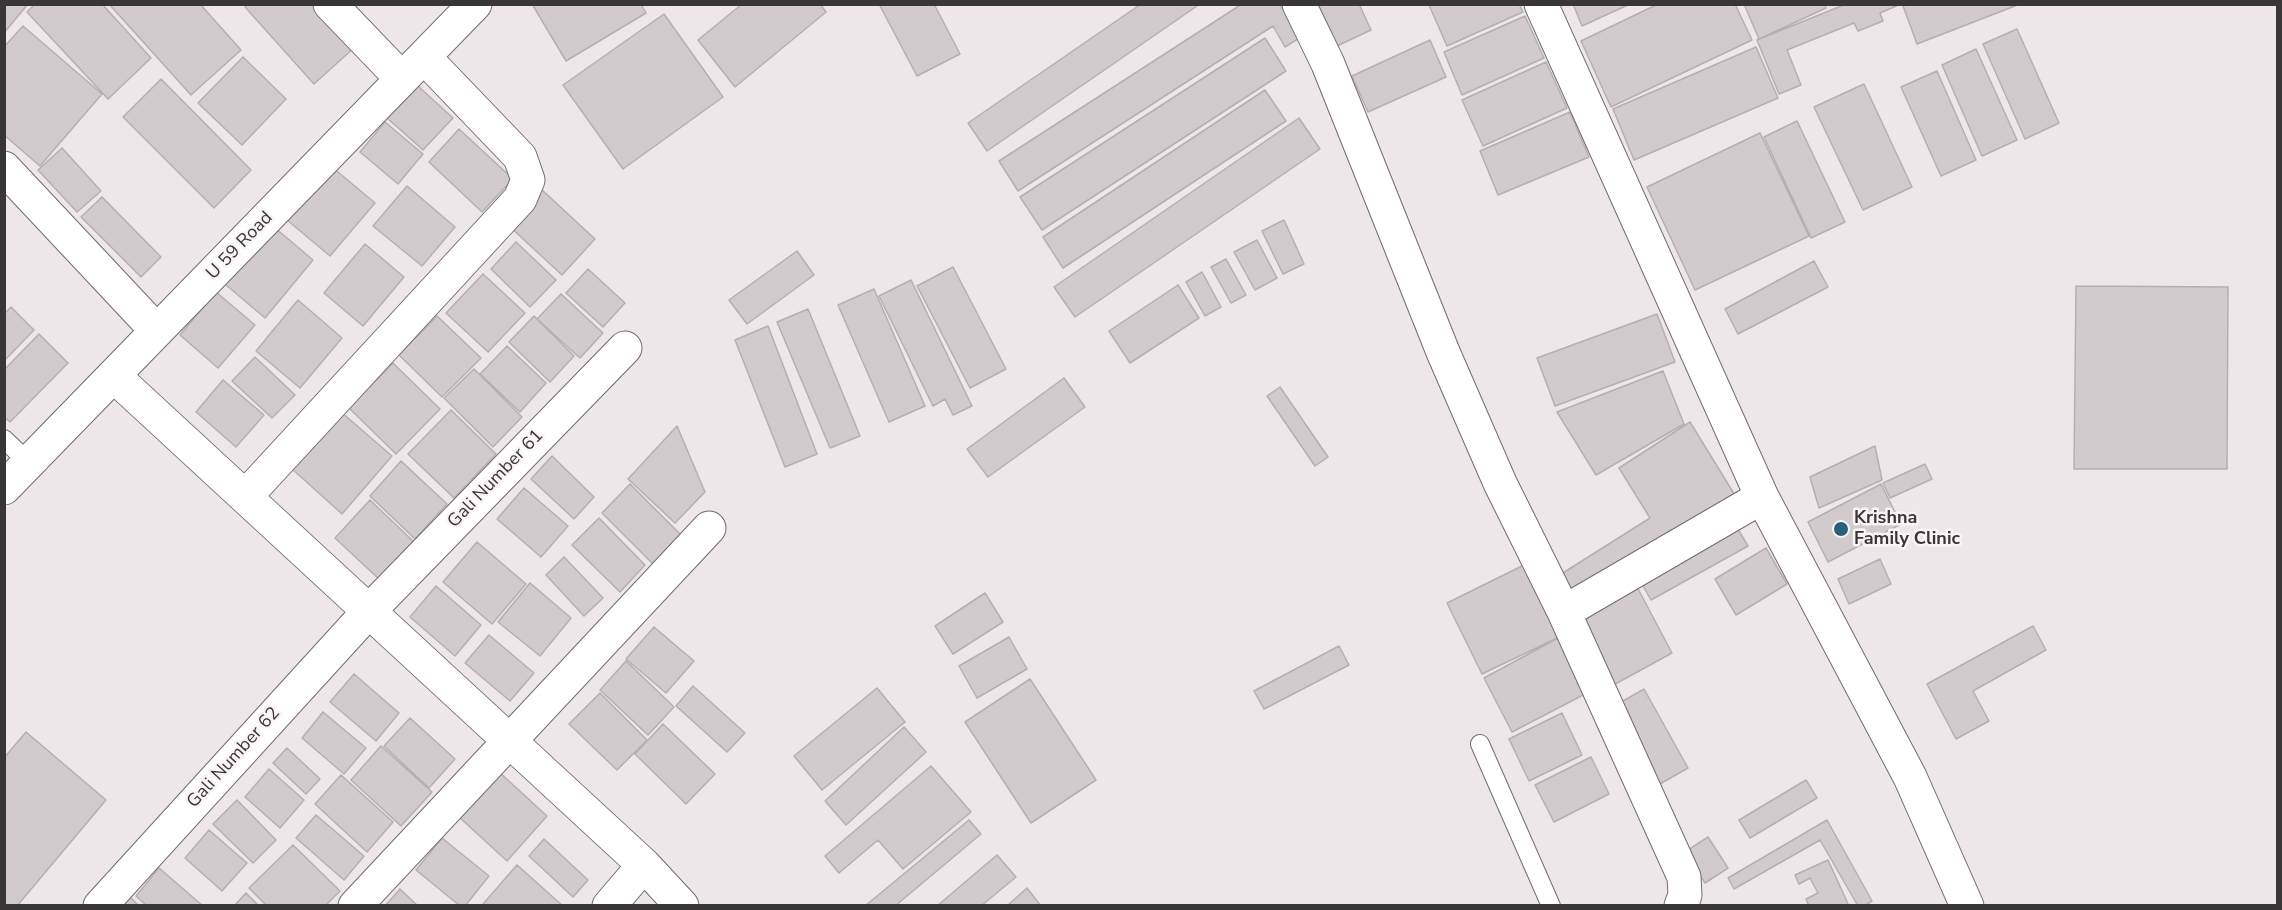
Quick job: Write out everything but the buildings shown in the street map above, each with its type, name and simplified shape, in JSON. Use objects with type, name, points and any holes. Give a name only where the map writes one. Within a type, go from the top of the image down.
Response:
[{"type":"street","points":[[244,497],[520,199],[528,180],[520,157],[413,68],[330,4]]},
{"type":"street","name":"U 59 Road","points":[[4,488],[475,4]]},
{"type":"street","points":[[1299,4],[1328,64],[1439,340],[1495,472],[1564,612],[1684,877],[1685,896],[1681,906]]},
{"type":"street","points":[[1541,4],[1762,497],[1910,777],[1967,906]]},
{"type":"street","points":[[4,168],[157,331]]},
{"type":"street","name":"Gali Number 61","points":[[369,611],[625,348]]},
{"type":"street","points":[[114,376],[644,865],[682,906]]},
{"type":"street","points":[[1564,612],[1762,497]]},
{"type":"street","points":[[355,906],[709,528]]},
{"type":"street","name":"Gali Number 62","points":[[100,906],[369,611]]},
{"type":"street","points":[[609,906],[644,865]]},
{"type":"lane","points":[[4,439],[29,463]]},
{"type":"lane","points":[[1480,744],[1551,906]]},
{"type":"place","name":"Krishna Family Clinic","points":[[1841,529]]}]
